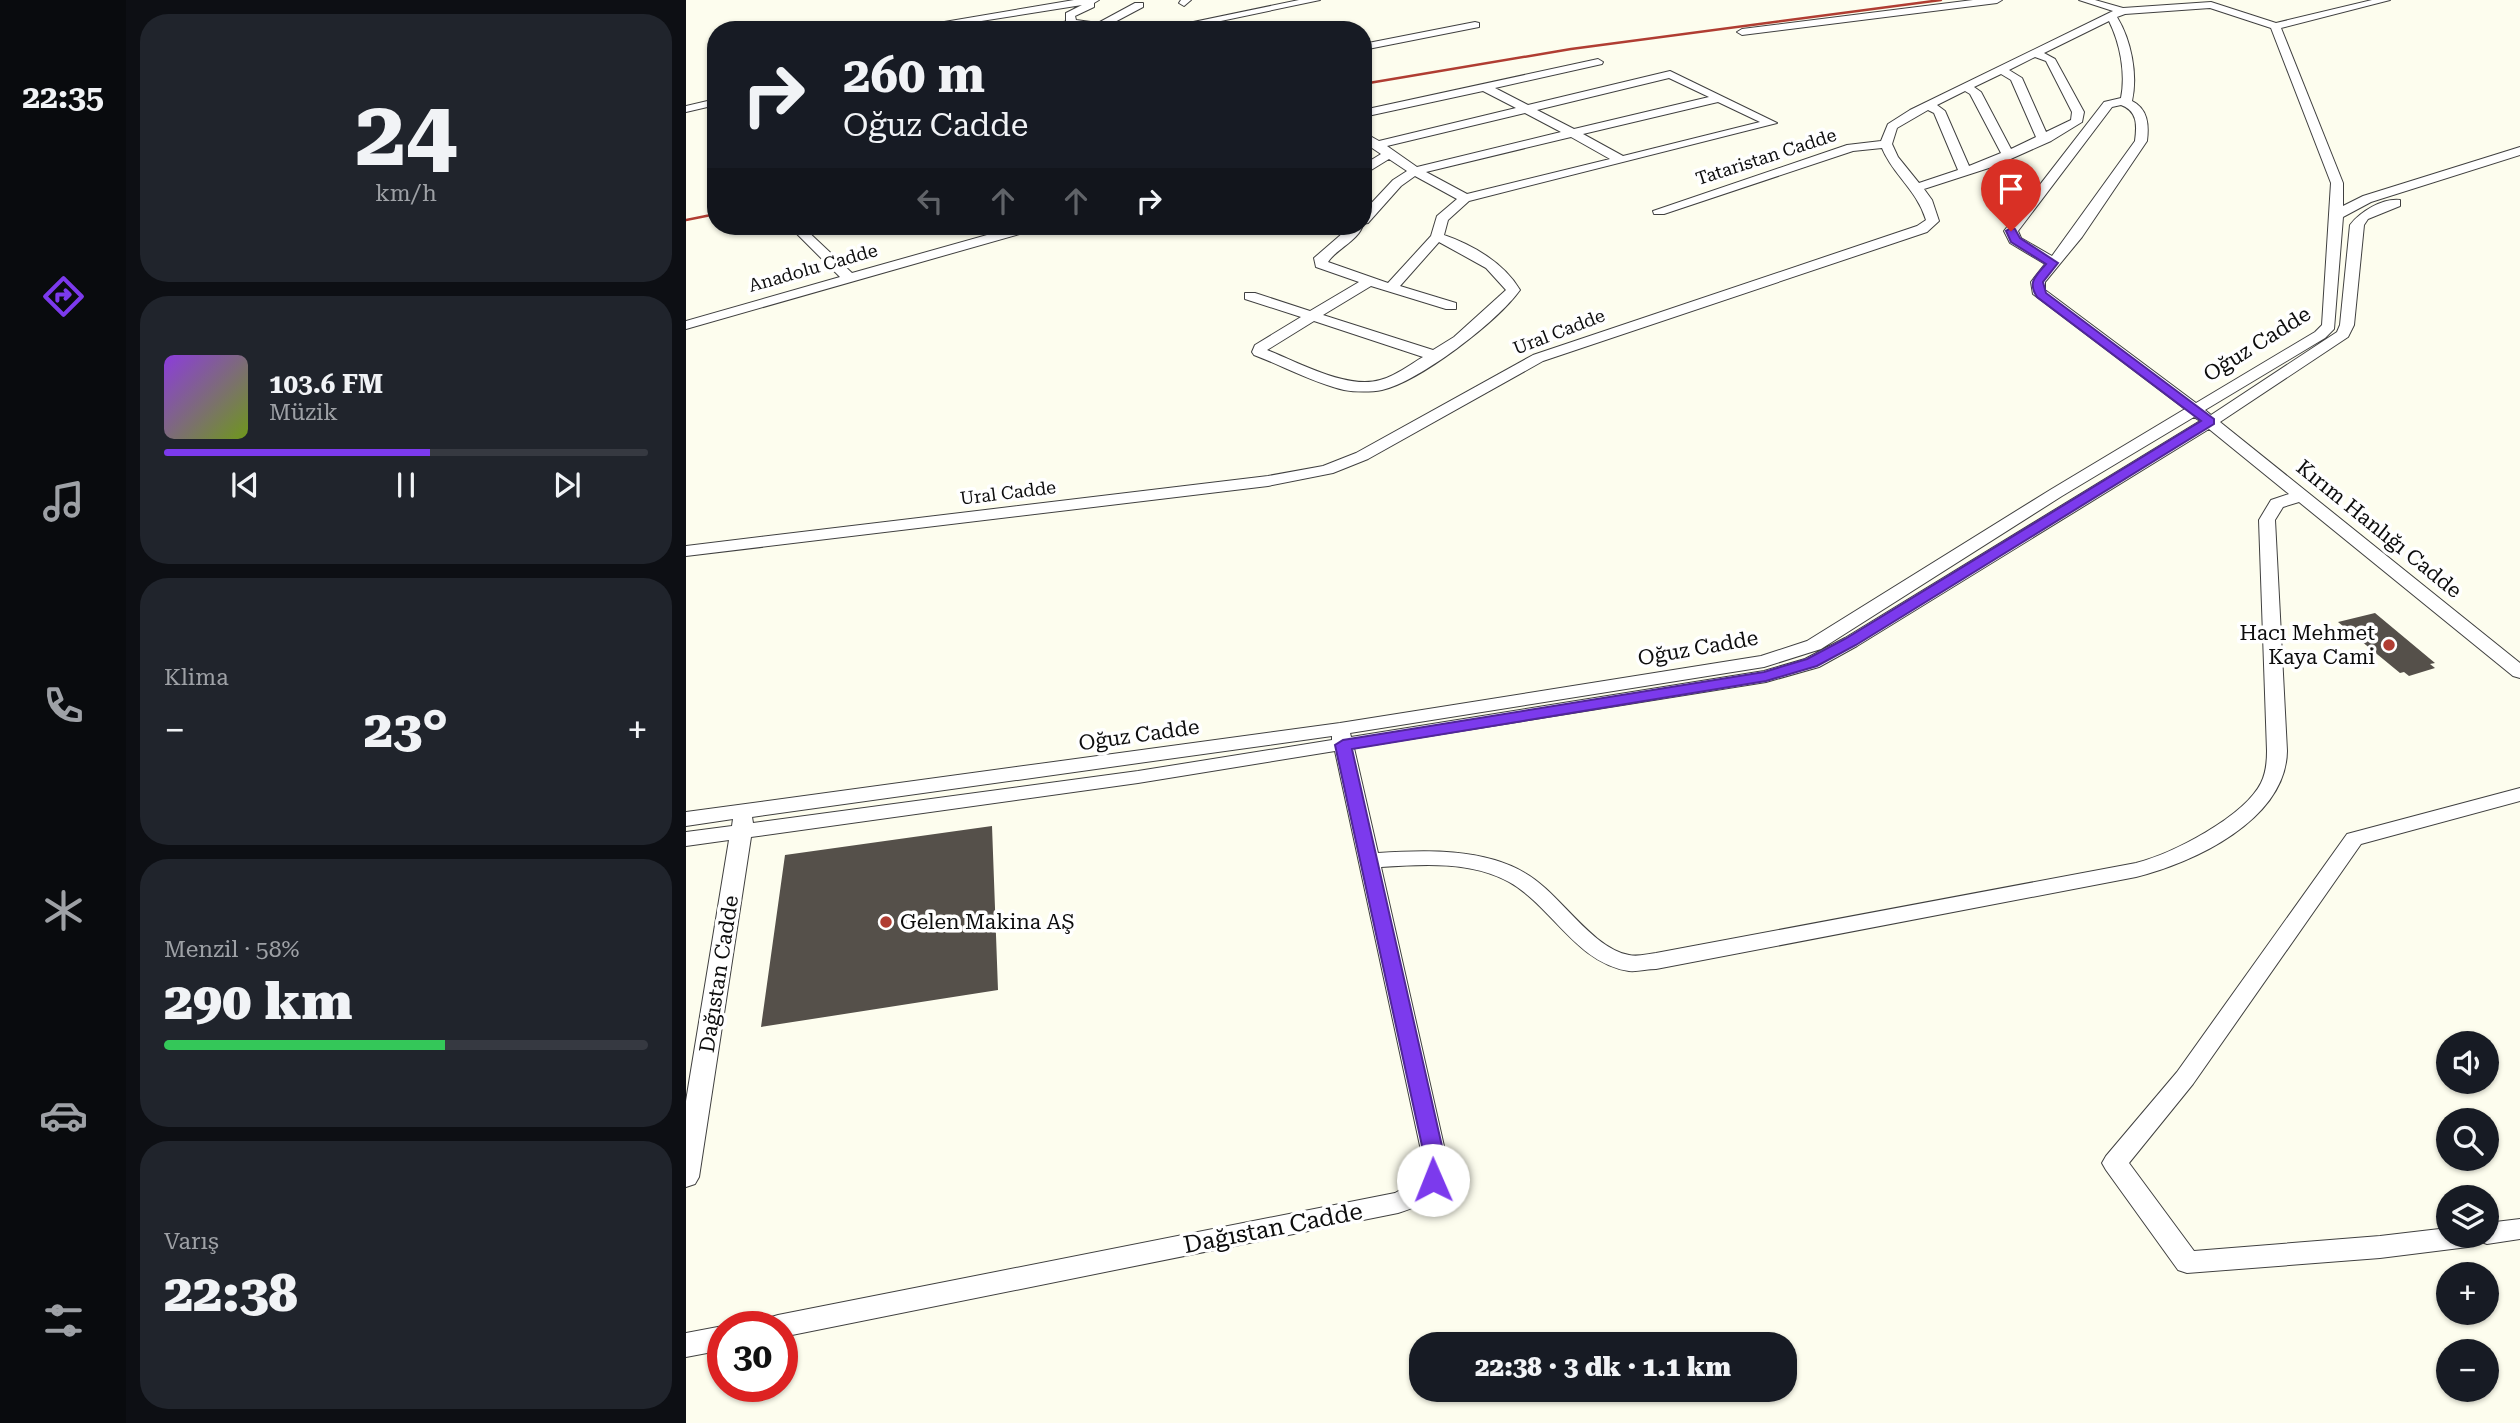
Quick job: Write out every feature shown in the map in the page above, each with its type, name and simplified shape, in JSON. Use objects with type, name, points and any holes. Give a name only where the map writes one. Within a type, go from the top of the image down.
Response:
[{"type":"street","points":[[960,21],[1094,0]]},
{"type":"street","points":[[1070,21],[1069,18],[1075,12],[1106,0]]},
{"type":"street","points":[[1243,0],[1258,5]]},
{"type":"street","points":[[1208,21],[1258,5],[1315,0]]},
{"type":"street","points":[[1742,32],[1997,0]]},
{"type":"street","points":[[2084,0],[2117,13]]},
{"type":"street","points":[[1886,144],[1892,126],[1928,105],[2117,13],[2204,3],[2275,26],[2385,0]]},
{"type":"street","points":[[1109,21],[1139,5]]},
{"type":"street","points":[[2117,13],[2131,89],[2126,102]]},
{"type":"street","points":[[1372,45],[1475,25]]},
{"type":"street","points":[[2275,26],[2340,185],[2337,215]]},
{"type":"street","points":[[1916,188],[1968,172],[2074,124],[2079,115],[2050,60],[2036,53]]},
{"type":"street","points":[[1372,112],[1598,62]]},
{"type":"street","points":[[2002,70],[2015,76],[2041,135],[2048,138]]},
{"type":"street","points":[[1378,145],[1531,110],[1670,74],[1770,123],[1465,198],[1442,219],[1437,237],[1391,288]]},
{"type":"street","points":[[1483,86],[1622,160]]},
{"type":"street","points":[[1965,87],[1975,92],[2004,150],[2012,154]]},
{"type":"street","points":[[1376,185],[1415,171],[1720,98]]},
{"type":"street","points":[[2126,102],[2133,105],[2141,116],[2141,141],[2077,234],[2053,263],[2015,240],[2011,231],[2108,104],[2126,102]]},
{"type":"street","points":[[686,109],[707,104]]},
{"type":"street","points":[[1928,105],[1939,111],[1961,166],[1968,172]]},
{"type":"street","points":[[1372,141],[1415,171],[1465,198]]},
{"type":"street","name":"Ural Cadde","points":[[686,551],[1268,481],[1327,470],[1371,451],[1538,358],[1922,229],[1933,221],[1926,200],[1892,158],[1886,144]]},
{"type":"street","name":"Tataristan Cadde","points":[[1659,211],[1851,148],[1886,144]]},
{"type":"street","name":"Oğuz Cadde","points":[[1342,737],[1764,661],[1814,645],[2320,335],[2329,326],[2337,215],[2520,151]]},
{"type":"street","points":[[1372,163],[1391,154]]},
{"type":"street","name":"Oğuz Cadde","points":[[686,839],[742,821],[1766,676],[1812,663],[1851,642],[2210,422],[2343,334],[2347,325],[2357,225],[2382,198],[2520,161]]},
{"type":"street","points":[[2340,185],[2382,198]]},
{"type":"street","points":[[2340,185],[2382,198]]},
{"type":"street","points":[[804,235],[849,278]]},
{"type":"street","name":"Anadolu Cadde","points":[[686,325],[1000,235]]},
{"type":"street","points":[[1348,235],[1320,261],[1391,288],[1451,306]]},
{"type":"street","points":[[1371,281],[1260,348],[1259,352],[1333,382],[1363,388],[1386,384],[1435,356],[1496,309],[1511,296],[1513,290],[1506,279],[1491,267],[1455,243],[1437,237]]},
{"type":"street","name":"Kırım Hanlığı Cadde","points":[[2053,263],[2038,282],[2037,288],[2041,295],[2210,422],[2520,672]]},
{"type":"street","points":[[1251,296],[1435,356]]},
{"type":"street","points":[[1367,861],[1440,860],[1503,871],[1528,884],[1600,950],[1629,963],[1670,958],[2136,870],[2170,861],[2184,855],[2251,809],[2264,794],[2274,775],[2277,751],[2267,520],[2277,504],[2302,495]]},
{"type":"street","name":"Dağıstan Cadde","points":[[798,1322],[1398,1203],[1422,1194],[1433,1180],[1434,1155],[1367,861],[1342,737]]},
{"type":"street","points":[[2436,1240],[2188,1262],[2115,1163],[2185,1078],[2354,839],[2520,794]]},
{"type":"street","name":"Oğuz Cadde","points":[[686,819],[742,821]]},
{"type":"street","name":"Dağıstan Cadde","points":[[686,1177],[742,821]]},
{"type":"street","points":[[2499,1232],[2520,1229]]},
{"type":"street","points":[[686,1345],[707,1341]]},
{"type":"building","name":"Hacı Mehmet Kaya Cami","points":[[2375,613],[2435,663],[2430,664],[2435,668],[2409,676],[2404,672],[2400,673],[2338,622]]},
{"type":"building","name":"Gelen Makina AŞ","points":[[992,826],[998,990],[761,1027],[785,855]]},
{"type":"railway","points":[[1372,82],[1571,49],[1941,0]]},
{"type":"railway","points":[[686,220],[707,216]]},
{"type":"place","name":"Hacı Mehmet Kaya Cami","points":[[2389,645]]},
{"type":"place","name":"Gelen Makina AŞ","points":[[886,922]]},
{"type":"route","points":[[1433,1180],[1434,1155],[1343,745],[1766,676],[1812,663],[1851,642],[2210,422],[2041,295],[2037,288],[2038,282],[2053,263],[2015,240],[2011,231]]}]
